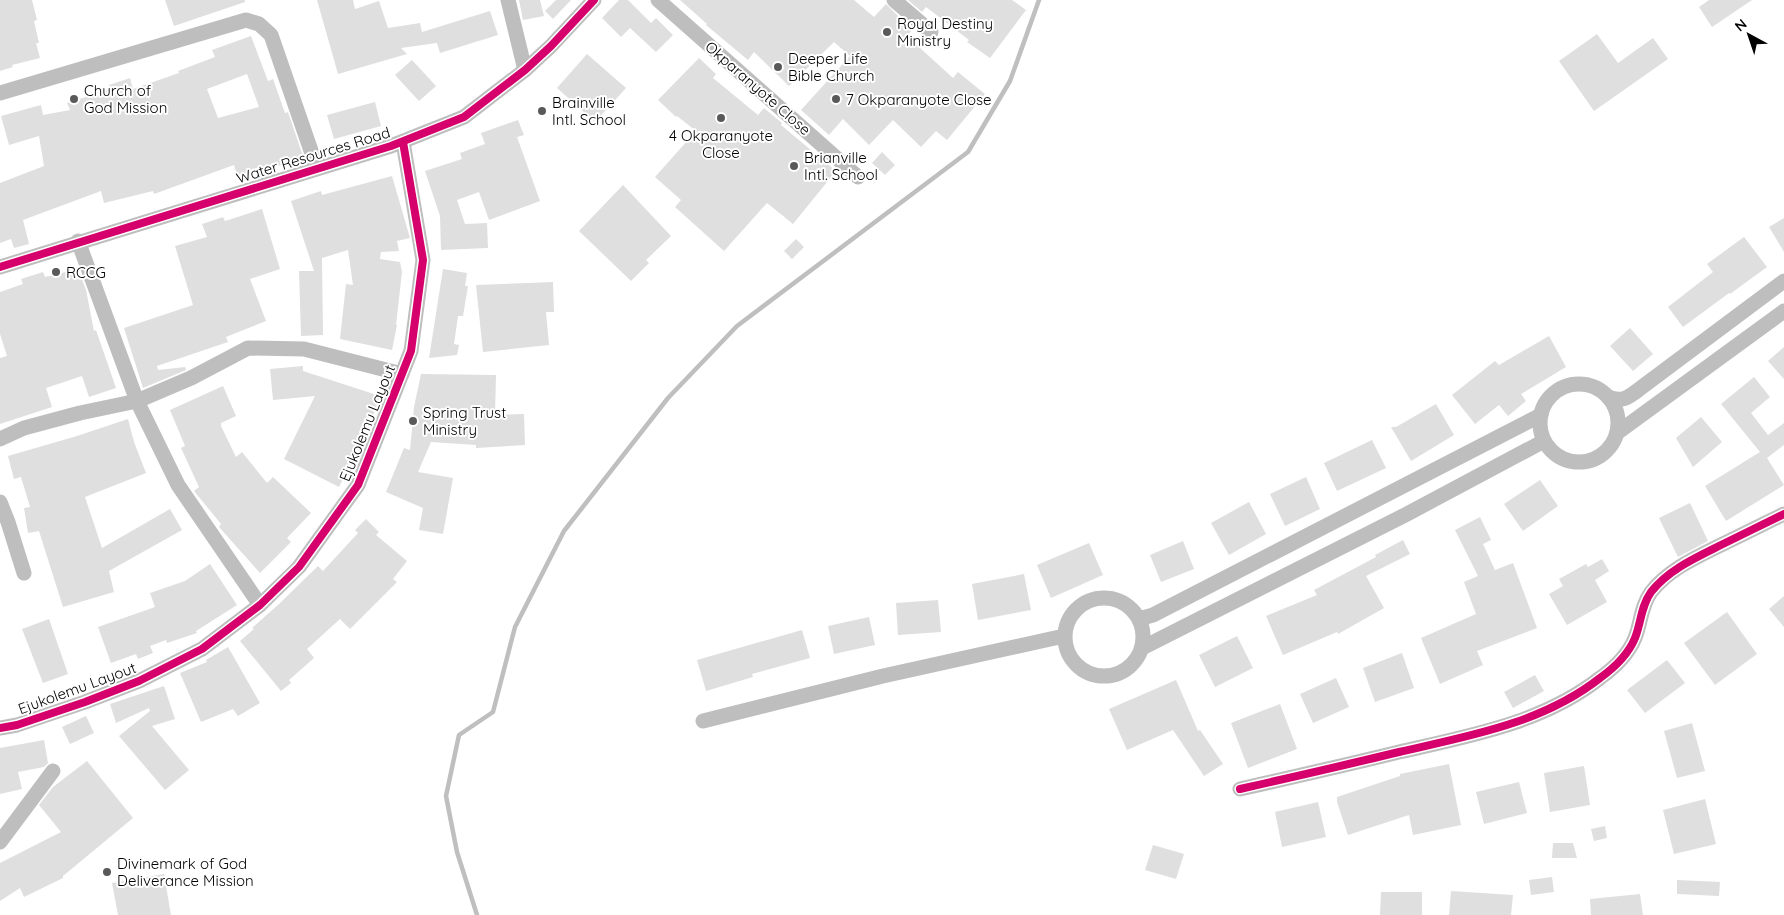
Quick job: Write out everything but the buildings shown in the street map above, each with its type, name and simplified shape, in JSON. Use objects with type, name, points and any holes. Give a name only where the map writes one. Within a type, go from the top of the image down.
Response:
[{"type":"street","points":[[508,0],[525,70]]},
{"type":"street","name":"Water Resources Road","points":[[0,266],[403,142],[464,117],[525,70],[552,46],[594,0]]},
{"type":"street","name":"Okparanyote Close","points":[[658,0],[858,177]]},
{"type":"street","points":[[894,0],[931,32]]},
{"type":"street","points":[[0,93],[246,20],[259,24],[271,35],[317,168]]},
{"type":"street","name":"Ejukolemu Layout","points":[[0,728],[17,725],[139,681],[202,649],[260,605],[299,567],[358,485],[411,351],[423,260],[403,142]]},
{"type":"street","points":[[78,242],[137,401],[178,485],[260,605]]},
{"type":"street","points":[[1608,396],[1616,408],[1618,420],[1617,433],[1611,445],[1602,454],[1590,460],[1577,462],[1564,459],[1553,452],[1544,441],[1540,429],[1541,415],[1545,404],[1553,394],[1563,387],[1587,384],[1617,400],[1625,399],[1784,282]]},
{"type":"street","points":[[1617,433],[1778,316],[1758,301]]},
{"type":"street","points":[[1737,316],[1750,336]]},
{"type":"street","points":[[0,439],[24,428],[80,413],[137,401],[191,378],[248,348],[304,349],[402,374]]},
{"type":"street","points":[[1139,619],[1154,615],[1541,415]]},
{"type":"street","points":[[1142,648],[1407,514],[1544,441]]},
{"type":"street","points":[[1423,476],[1435,499]]},
{"type":"street","points":[[1394,491],[1407,514]]},
{"type":"street","points":[[0,502],[24,573]]},
{"type":"street","points":[[1240,789],[1493,731],[1540,713],[1576,695],[1622,659],[1635,639],[1642,613],[1650,595],[1661,580],[1704,554],[1784,514]]},
{"type":"street","points":[[1299,541],[1309,562]]},
{"type":"street","points":[[1272,554],[1282,576]]},
{"type":"street","points":[[1103,598],[1118,600],[1130,608],[1139,619],[1143,634],[1142,648],[1135,661],[1125,670],[1112,676],[1098,676],[1084,672],[1073,662],[1066,650],[1064,636],[1068,622],[1076,610],[1088,601],[1103,598]]},
{"type":"street","points":[[703,721],[883,676],[1064,636]]},
{"type":"street","points":[[0,842],[53,771]]},
{"type":"waterway","points":[[477,915],[457,852],[446,796],[459,735],[493,712],[515,627],[564,531],[668,398],[737,326],[968,152],[1010,81],[1039,0]]},
{"type":"cycle path","points":[[0,267],[391,146],[464,117],[525,70],[551,46],[594,0]]},
{"type":"cycle path","points":[[0,728],[17,725],[139,681],[202,649],[260,605],[299,567],[358,485],[411,351],[423,260],[403,142]]},
{"type":"cycle path","points":[[1240,789],[1452,740],[1504,726],[1554,706],[1578,693],[1620,661],[1629,650],[1635,638],[1648,597],[1666,577],[1694,559],[1784,514]]},
{"type":"place","name":"Royal Destiny Ministry","points":[[887,32]]},
{"type":"place","name":"Deeper Life Bible Church","points":[[778,67]]},
{"type":"place","name":"Church of God Mission","points":[[74,99]]},
{"type":"place","name":"7 Okparanyote Close","points":[[836,99]]},
{"type":"place","name":"Brainville Intl. School","points":[[542,111]]},
{"type":"place","name":"4 Okparanyote Close","points":[[721,118]]},
{"type":"place","name":"Brianville Intl. School","points":[[794,166]]},
{"type":"place","name":"RCCG","points":[[56,272]]},
{"type":"place","name":"Spring Trust Ministry","points":[[413,421]]},
{"type":"place","name":"Divinemark of God Deliverance Mission","points":[[107,872]]}]
